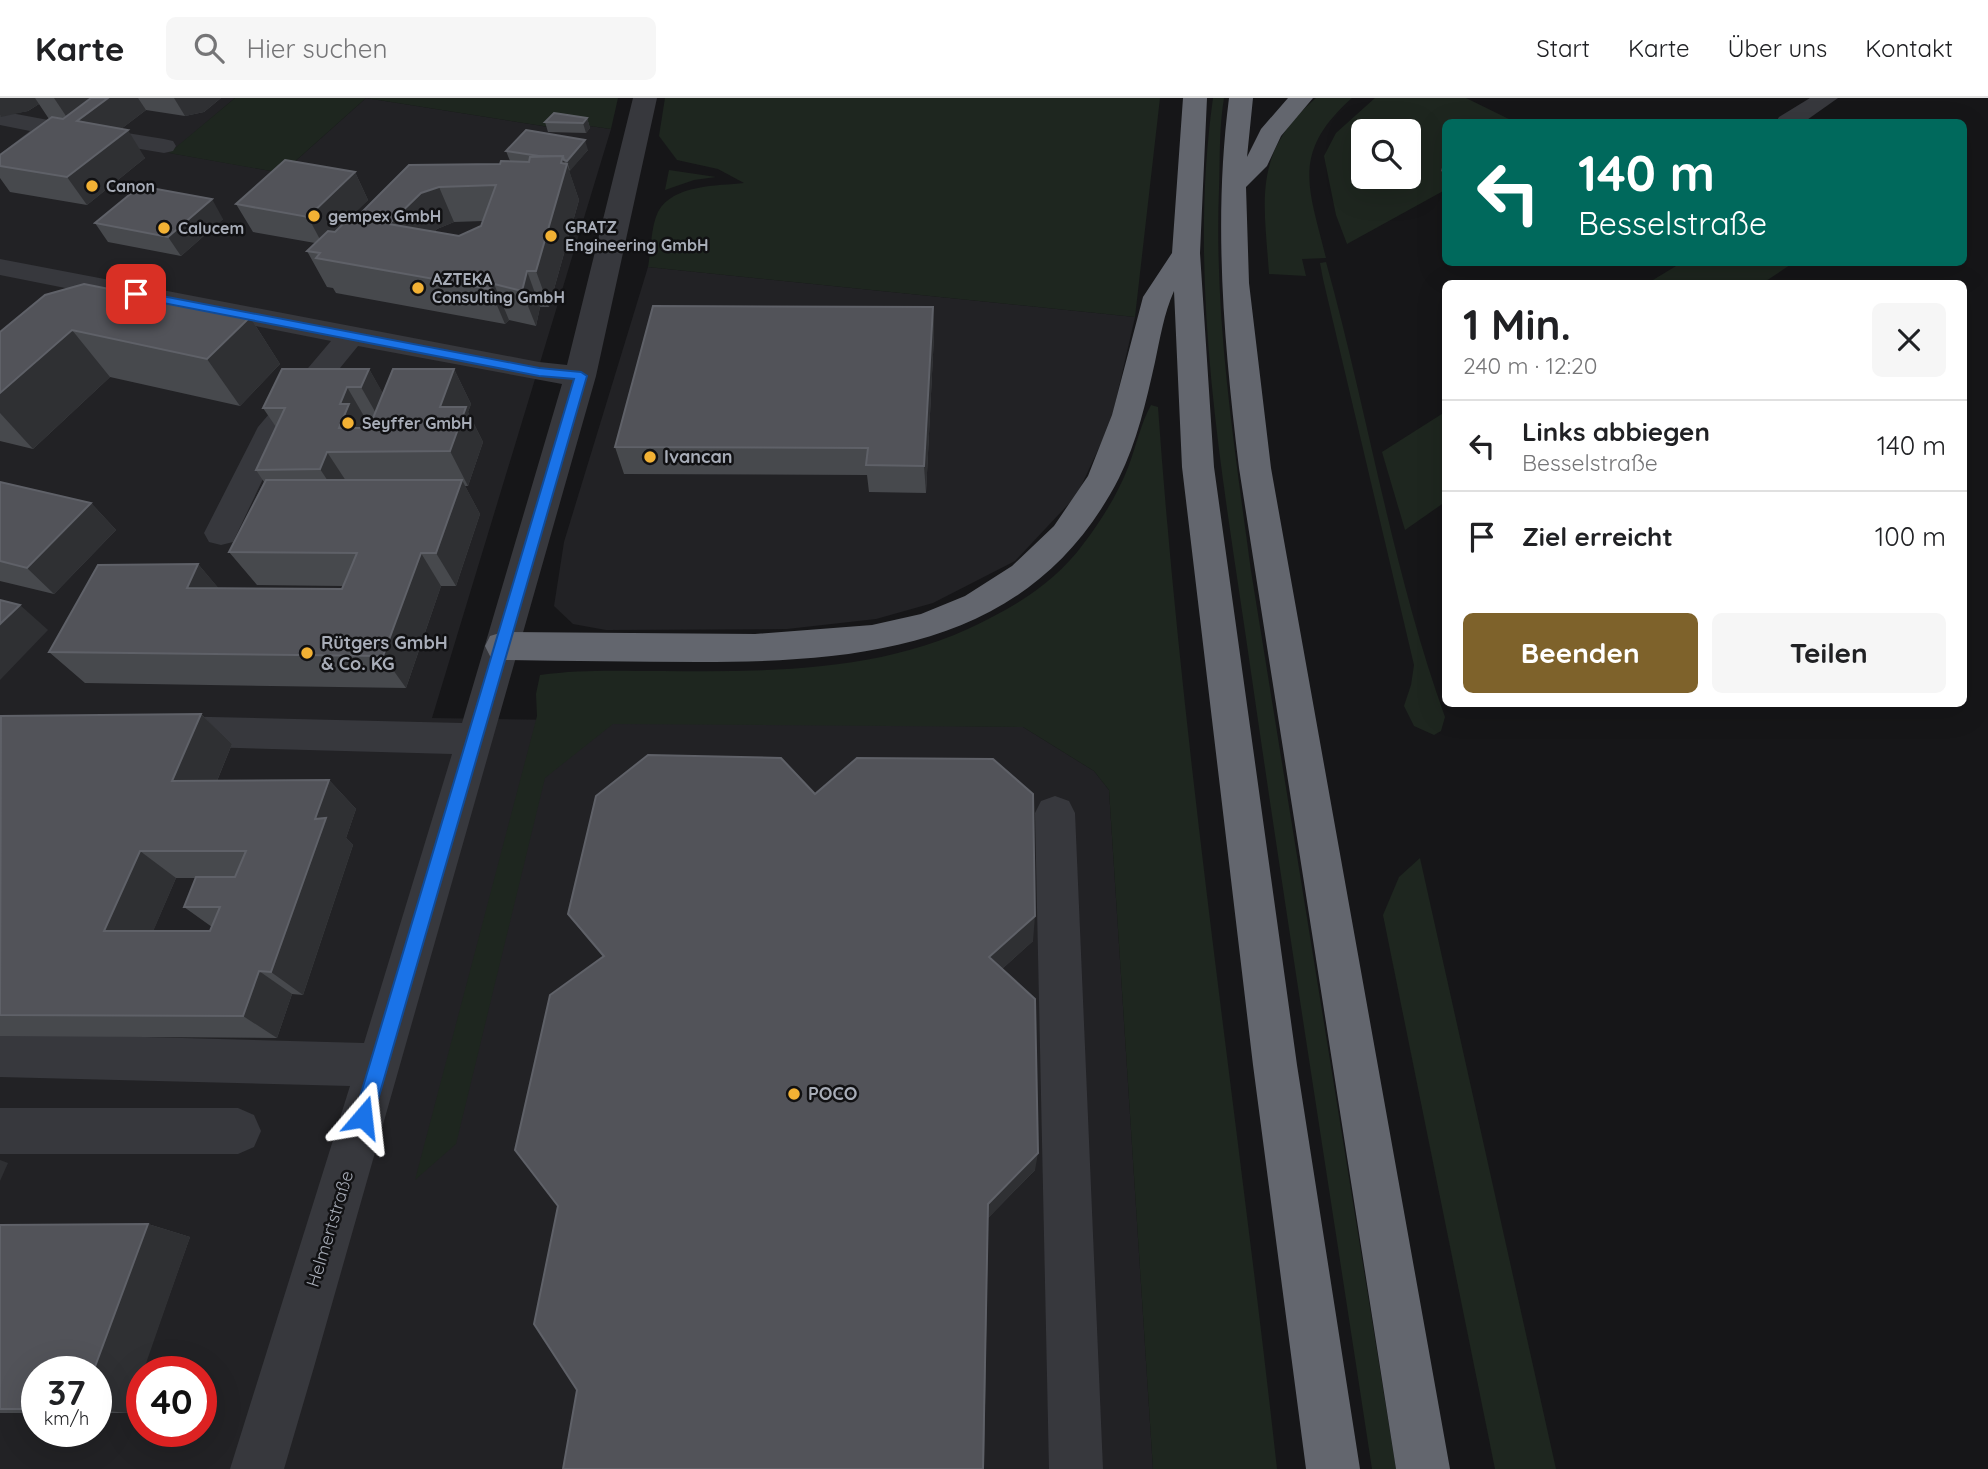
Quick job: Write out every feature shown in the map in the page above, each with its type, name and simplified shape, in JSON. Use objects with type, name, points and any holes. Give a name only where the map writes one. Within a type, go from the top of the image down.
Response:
[{"type":"highway","points":[[1195,98],[1186,254],[1201,494],[1275,1065],[1333,1469]]},
{"type":"highway","points":[[1241,98],[1232,186],[1237,310],[1255,468],[1423,1469]]},
{"type":"highway","points":[[1232,186],[1258,161],[1270,134],[1301,98]]},
{"type":"highway","points":[[503,646],[820,647],[899,636],[969,610],[1031,572],[1074,526],[1103,477],[1125,422],[1155,300],[1186,254]]},
{"type":"street","name":"Helmertstraße","points":[[257,1469],[476,739],[581,376],[629,185],[645,98]]},
{"type":"street","points":[[1793,119],[1826,98]]},
{"type":"street","points":[[4,123],[50,127],[164,146]]},
{"type":"street","points":[[0,166],[50,127]]},
{"type":"street","points":[[0,267],[539,372],[581,376]]},
{"type":"street","points":[[58,310],[87,285]]},
{"type":"street","points":[[221,533],[269,434],[351,335]]},
{"type":"street","points":[[128,730],[476,739]]},
{"type":"street","points":[[1055,814],[1076,1469]]},
{"type":"street","points":[[0,1055],[379,1065]]},
{"type":"street","points":[[0,1131],[238,1131]]},
{"type":"shaded area","points":[[0,98],[235,98],[170,153],[282,173],[366,98],[549,127],[555,121],[611,129],[432,718],[1023,727],[1094,771],[1109,790],[1153,1469],[0,1469]]},
{"type":"shaded area","points":[[235,98],[366,98],[282,173],[169,153]]},
{"type":"shaded area","points":[[366,98],[618,98],[611,129],[555,121],[549,127]]},
{"type":"shaded area","points":[[665,98],[1160,98],[1135,317],[648,267],[654,224],[665,203],[685,191],[744,183],[718,169],[677,160],[659,136]]},
{"type":"shaded area","points":[[1213,98],[1224,98],[1218,237],[1222,333],[1238,476],[1396,1469],[1372,1469],[1221,462],[1206,316],[1204,243],[1206,171]]},
{"type":"shaded area","points":[[1316,98],[1352,98],[1319,136],[1309,172],[1310,191],[1326,258],[1302,259],[1306,276],[1269,274],[1265,200],[1272,158],[1281,138],[1295,118]]},
{"type":"shaded area","points":[[1375,98],[1466,98],[1509,119],[1442,119],[1442,192],[1347,244],[1336,215],[1324,156],[1336,133],[1351,120],[1351,189],[1421,189],[1421,119],[1352,119]]},
{"type":"shaded area","points":[[669,170],[716,177],[694,180],[665,190]]},
{"type":"shaded area","points":[[1326,262],[1395,548],[1426,661],[1445,717],[1441,731],[1434,735],[1414,726],[1404,706],[1414,665],[1323,279],[1320,263]]},
{"type":"shaded area","points":[[1676,266],[1788,266],[1768,280],[1653,280]]},
{"type":"shaded area","points":[[648,267],[1135,317],[1111,422],[1077,495],[1015,561],[933,603],[876,619],[787,629],[606,630],[573,624],[554,606],[564,542]]},
{"type":"shaded area","points":[[1151,405],[1158,407],[1196,806],[1277,1469],[1153,1469],[1109,790],[1094,771],[1023,727],[613,724],[545,778],[456,1144],[415,1180],[537,716],[536,694],[540,675],[601,671],[748,671],[833,665],[916,648],[955,634],[1020,602],[1055,575],[1075,555],[1103,516],[1120,485]]},
{"type":"shaded area","points":[[1442,414],[1442,504],[1405,530],[1382,452]]},
{"type":"shaded area","points":[[1420,858],[1556,1469],[1495,1469],[1383,915],[1399,877]]},
{"type":"building","points":[[91,98],[108,98],[77,121],[128,130],[67,177],[0,166],[0,155],[52,117],[63,119]]},
{"type":"building","points":[[554,113],[587,118],[583,123],[545,122]]},
{"type":"building","points":[[526,130],[585,140],[567,161],[563,156],[506,151]]},
{"type":"building","points":[[563,156],[561,163],[567,164],[536,271],[527,271],[522,291],[494,284],[490,289],[316,258],[320,253],[307,251],[328,231],[335,232],[351,216],[357,217],[409,165],[500,164],[501,161],[529,162],[530,157]],"holes":[[[496,185],[481,226],[459,236],[389,224],[421,193],[439,187]]]},
{"type":"building","points":[[285,160],[355,172],[308,217],[236,204]]},
{"type":"building","points":[[140,186],[212,199],[168,237],[95,223]]},
{"type":"building","points":[[84,284],[250,317],[207,359],[72,330],[0,393],[0,332],[45,295]]},
{"type":"building","points":[[653,306],[933,307],[924,466],[866,465],[868,448],[615,447]]},
{"type":"building","points":[[282,369],[369,369],[361,387],[347,387],[340,404],[349,404],[339,428],[369,428],[393,369],[454,369],[440,407],[466,407],[450,451],[327,452],[320,469],[256,470],[285,408],[263,408]]},
{"type":"building","points":[[266,480],[462,480],[436,553],[421,553],[383,656],[49,652],[98,565],[198,564],[187,588],[342,589],[357,553],[229,552]]},
{"type":"building","points":[[0,482],[91,503],[27,568],[0,561]]},
{"type":"building","points":[[0,600],[20,605],[0,624]]},
{"type":"building","points":[[201,714],[172,781],[329,780],[315,819],[326,818],[271,972],[259,971],[243,1016],[0,1015],[1,716]],"holes":[[[140,851],[246,851],[235,877],[196,877],[184,907],[220,907],[210,931],[104,931]]]},
{"type":"building","name":"POCO","points":[[648,755],[781,758],[815,794],[857,758],[993,759],[1033,794],[1035,916],[989,957],[1035,999],[1038,1153],[988,1204],[983,1469],[563,1469],[577,1390],[534,1324],[558,1206],[515,1150],[550,995],[604,956],[568,914],[596,796]]},
{"type":"building","points":[[148,1224],[99,1356],[21,1356],[21,1409],[0,1409],[0,1225]]},
{"type":"place","name":"Canon","points":[[92,186]]},
{"type":"place","name":"gempex GmbH","points":[[314,216]]},
{"type":"place","name":"Calucem","points":[[164,228]]},
{"type":"place","name":"GRATZ Engineering GmbH","points":[[551,236]]},
{"type":"place","name":"AZTEKA Consulting GmbH","points":[[418,288]]},
{"type":"place","name":"Seyffer GmbH","points":[[348,423]]},
{"type":"place","name":"Ivancan","points":[[650,457]]},
{"type":"place","name":"Rütgers GmbH & Co. KG","points":[[307,653]]},
{"type":"place","name":"POCO","points":[[794,1094]]},
{"type":"route","points":[[136,294],[539,372],[581,376],[363,1117]]}]
